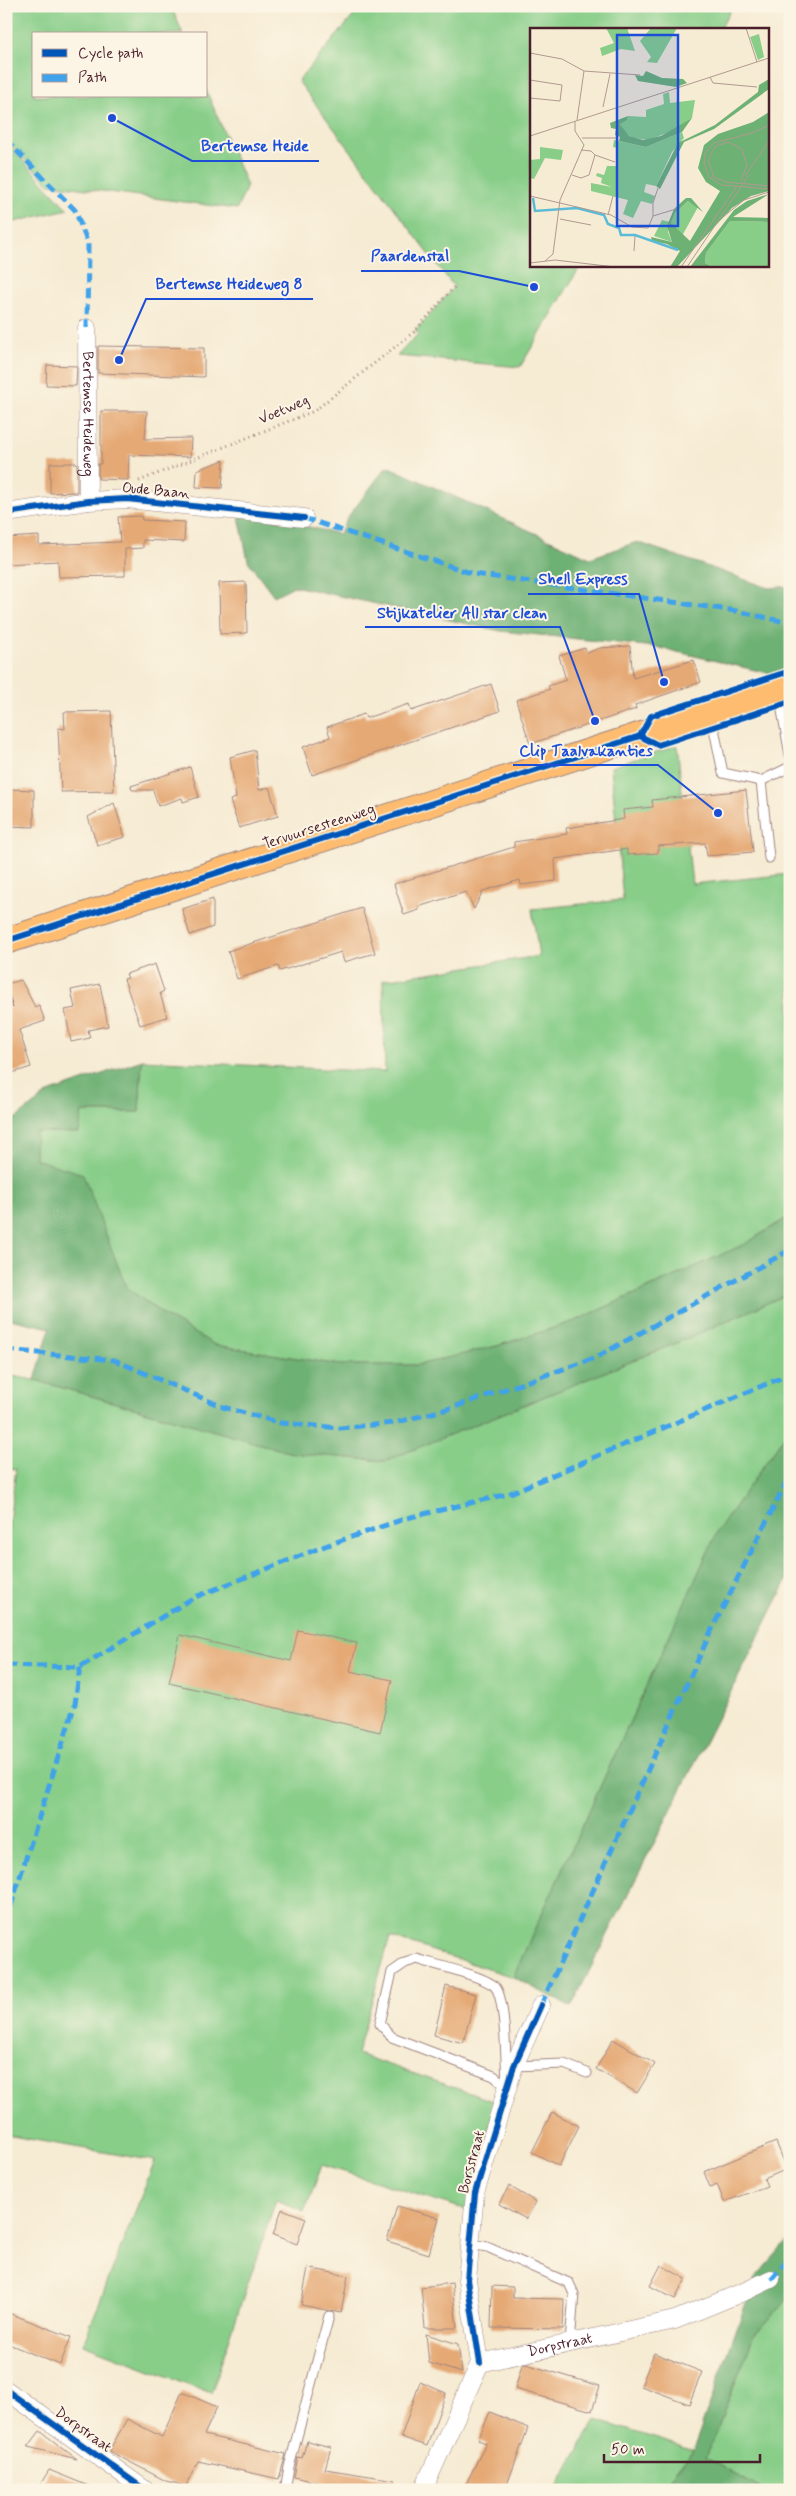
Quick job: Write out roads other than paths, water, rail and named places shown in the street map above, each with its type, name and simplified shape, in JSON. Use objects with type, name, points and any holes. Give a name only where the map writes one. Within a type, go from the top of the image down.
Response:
[{"type":"main road","name":"Tervuursesteenweg","points":[[6,941],[784,689]]},
{"type":"street","name":"Bertemse Heideweg","points":[[87,328],[88,501]]},
{"type":"street","name":"Oude Baan","points":[[6,513],[88,501],[127,499],[304,518]]},
{"type":"street","name":"Borsstraat","points":[[480,2363],[468,2280],[475,2193],[514,2066],[540,2005]]},
{"type":"street","name":"Dorpstraat","points":[[480,2363],[675,2320],[748,2290],[771,2278]]},
{"type":"street","points":[[423,2490],[480,2363]]},
{"type":"street","name":"Dorpstraat","points":[[6,2390],[145,2490]]},
{"type":"lane","points":[[784,689],[790,755]]},
{"type":"lane","points":[[710,713],[723,773],[761,781],[790,767]]},
{"type":"lane","points":[[761,781],[769,858]]},
{"type":"lane","points":[[417,1960],[486,1980],[496,1987],[501,2002],[507,2087],[494,2076],[392,2037],[380,2024],[392,1972],[405,1963],[417,1960]]},
{"type":"lane","points":[[514,2066],[564,2064],[587,2073]]},
{"type":"lane","points":[[471,2244],[487,2247],[569,2283],[574,2294],[570,2343]]},
{"type":"lane","points":[[286,2490],[289,2467],[329,2316]]},
{"type":"place","name":"Bertemse Heide","points":[[112,118]]},
{"type":"place","name":"Paardenstal","points":[[534,287]]},
{"type":"place","name":"Bertemse Heideweg 8","points":[[119,360]]},
{"type":"place","name":"Shell Express","points":[[664,682]]},
{"type":"place","name":"Stijkatelier All star clean","points":[[595,721]]},
{"type":"place","name":"Clip Taalvakanties","points":[[718,813]]}]
